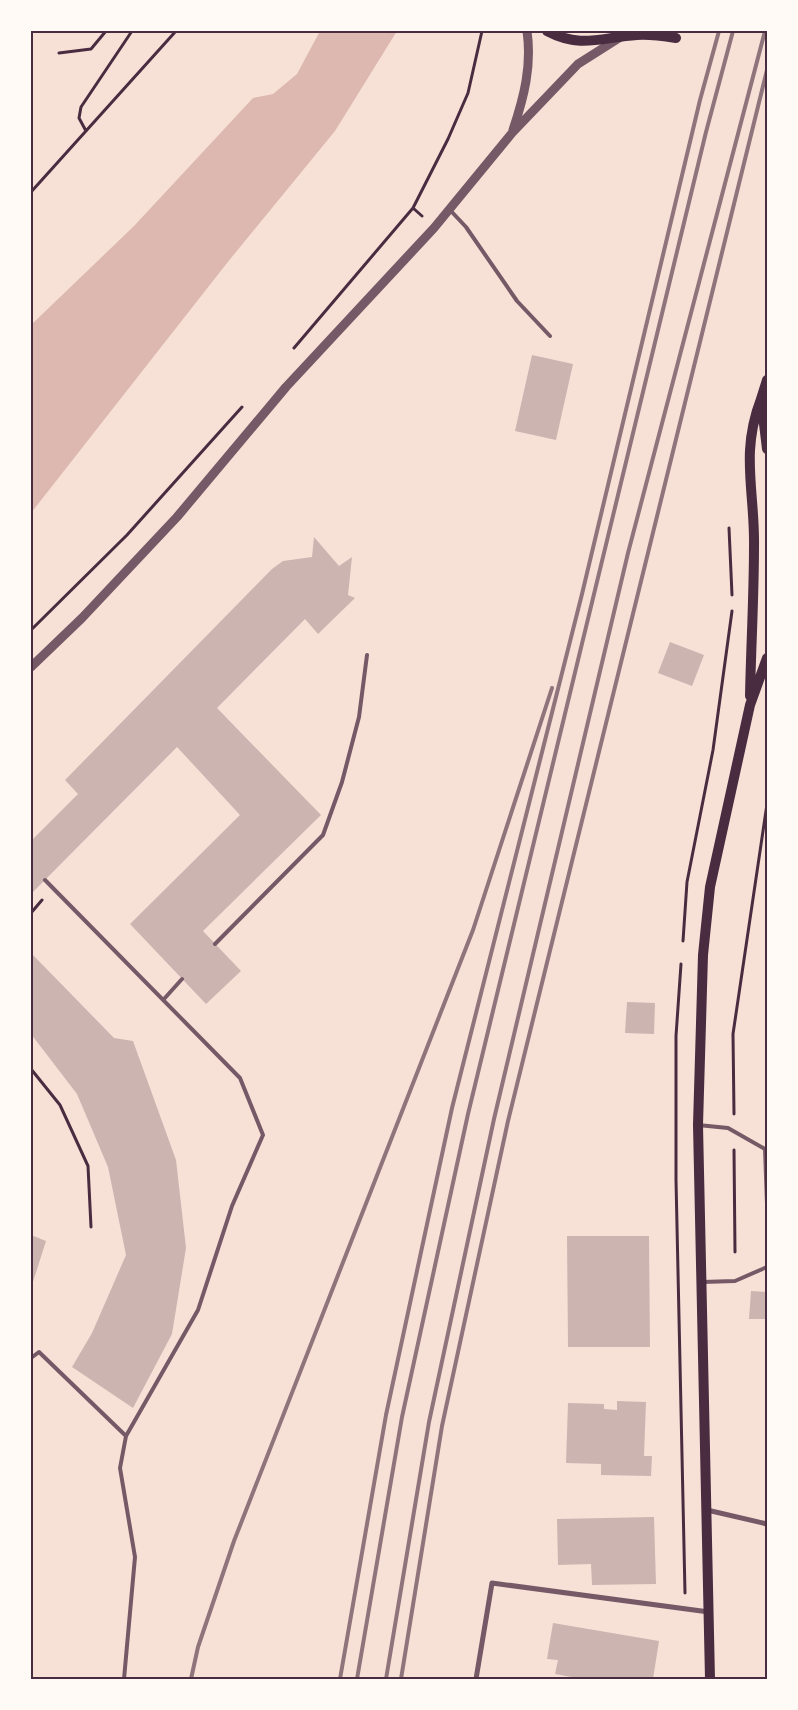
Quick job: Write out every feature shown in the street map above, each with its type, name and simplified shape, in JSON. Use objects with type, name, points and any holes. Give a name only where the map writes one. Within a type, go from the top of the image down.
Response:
[{"type":"main road","points":[[547,31],[566,40],[583,43],[621,37],[656,35],[676,38]]},
{"type":"main road","points":[[750,705],[754,545],[748,468],[752,422],[767,380]]},
{"type":"main road","points":[[761,399],[767,449]]},
{"type":"main road","points":[[710,1679],[698,1126],[702,955],[710,887],[750,705],[767,658]]},
{"type":"street","points":[[512,133],[525,96],[529,68],[527,31]]},
{"type":"street","points":[[31,667],[82,618],[177,517],[286,387],[450,210],[512,133],[578,64],[621,37]]},
{"type":"street","points":[[706,1510],[767,1524]]},
{"type":"street","points":[[476,1679],[492,1583],[710,1612]]},
{"type":"lane","points":[[450,210],[466,227],[517,301],[550,336]]},
{"type":"lane","points":[[215,944],[323,835],[342,782],[359,717],[367,655]]},
{"type":"lane","points":[[45,880],[240,1078],[263,1135],[232,1206],[198,1310],[126,1436],[120,1468],[135,1557],[124,1679]]},
{"type":"lane","points":[[164,999],[182,979]]},
{"type":"lane","points":[[698,1126],[728,1128],[765,1149],[767,1204]]},
{"type":"lane","points":[[700,1282],[734,1281],[767,1267]]},
{"type":"lane","points":[[31,1358],[39,1352],[126,1436]]},
{"type":"path","points":[[59,53],[91,49],[106,31]]},
{"type":"path","points":[[86,131],[79,118],[81,107],[132,31]]},
{"type":"path","points":[[31,192],[176,31]]},
{"type":"path","points":[[291,351],[413,208],[448,139],[468,93],[482,31]]},
{"type":"path","points":[[31,630],[127,534],[246,403]]},
{"type":"path","points":[[735,1252],[733,1034],[767,804]]},
{"type":"path","points":[[31,1069],[60,1104],[88,1166],[91,1227]]},
{"type":"shaded area","points":[[320,31],[397,31],[335,131],[227,263],[31,513],[31,325],[134,226],[253,98],[273,94],[297,74]]},
{"type":"building","points":[[532,355],[573,364],[556,440],[515,431]]},
{"type":"building","points":[[314,537],[339,566],[352,557],[348,595],[355,598],[318,634],[305,619],[217,708],[321,815],[203,931],[241,971],[206,1004],[130,924],[240,815],[177,747],[31,894],[31,841],[78,794],[65,780],[272,569],[283,561],[312,557]]},
{"type":"building","points":[[670,642],[704,655],[692,686],[658,673]]},
{"type":"building","points":[[31,953],[114,1038],[133,1041],[176,1160],[186,1248],[172,1334],[133,1408],[72,1367],[92,1333],[126,1255],[108,1167],[77,1094],[31,1034]]},
{"type":"building","points":[[627,1002],[655,1003],[654,1034],[625,1033]]},
{"type":"building","points":[[31,1235],[46,1241],[32,1285],[31,1285]]},
{"type":"building","points":[[567,1236],[649,1236],[650,1347],[568,1347]]},
{"type":"building","points":[[751,1291],[767,1292],[767,1319],[749,1319]]},
{"type":"building","points":[[617,1401],[646,1402],[644,1456],[652,1456],[651,1476],[601,1475],[601,1464],[566,1463],[568,1403],[604,1404],[604,1409],[617,1410]]},
{"type":"building","points":[[654,1517],[656,1584],[592,1585],[591,1564],[558,1565],[557,1519]]},
{"type":"building","points":[[553,1623],[659,1641],[653,1679],[582,1679],[555,1674],[558,1660],[547,1659]]},
{"type":"railway","points":[[340,1679],[386,1415],[452,1108],[582,594],[700,100],[719,31]]},
{"type":"railway","points":[[357,1679],[402,1417],[468,1114],[706,132],[733,31]]},
{"type":"railway","points":[[386,1679],[429,1422],[494,1119],[628,553],[765,31]]},
{"type":"railway","points":[[401,1679],[442,1426],[508,1121],[767,70]]},
{"type":"railway","points":[[191,1679],[198,1647],[234,1541],[473,930],[552,688]]}]
